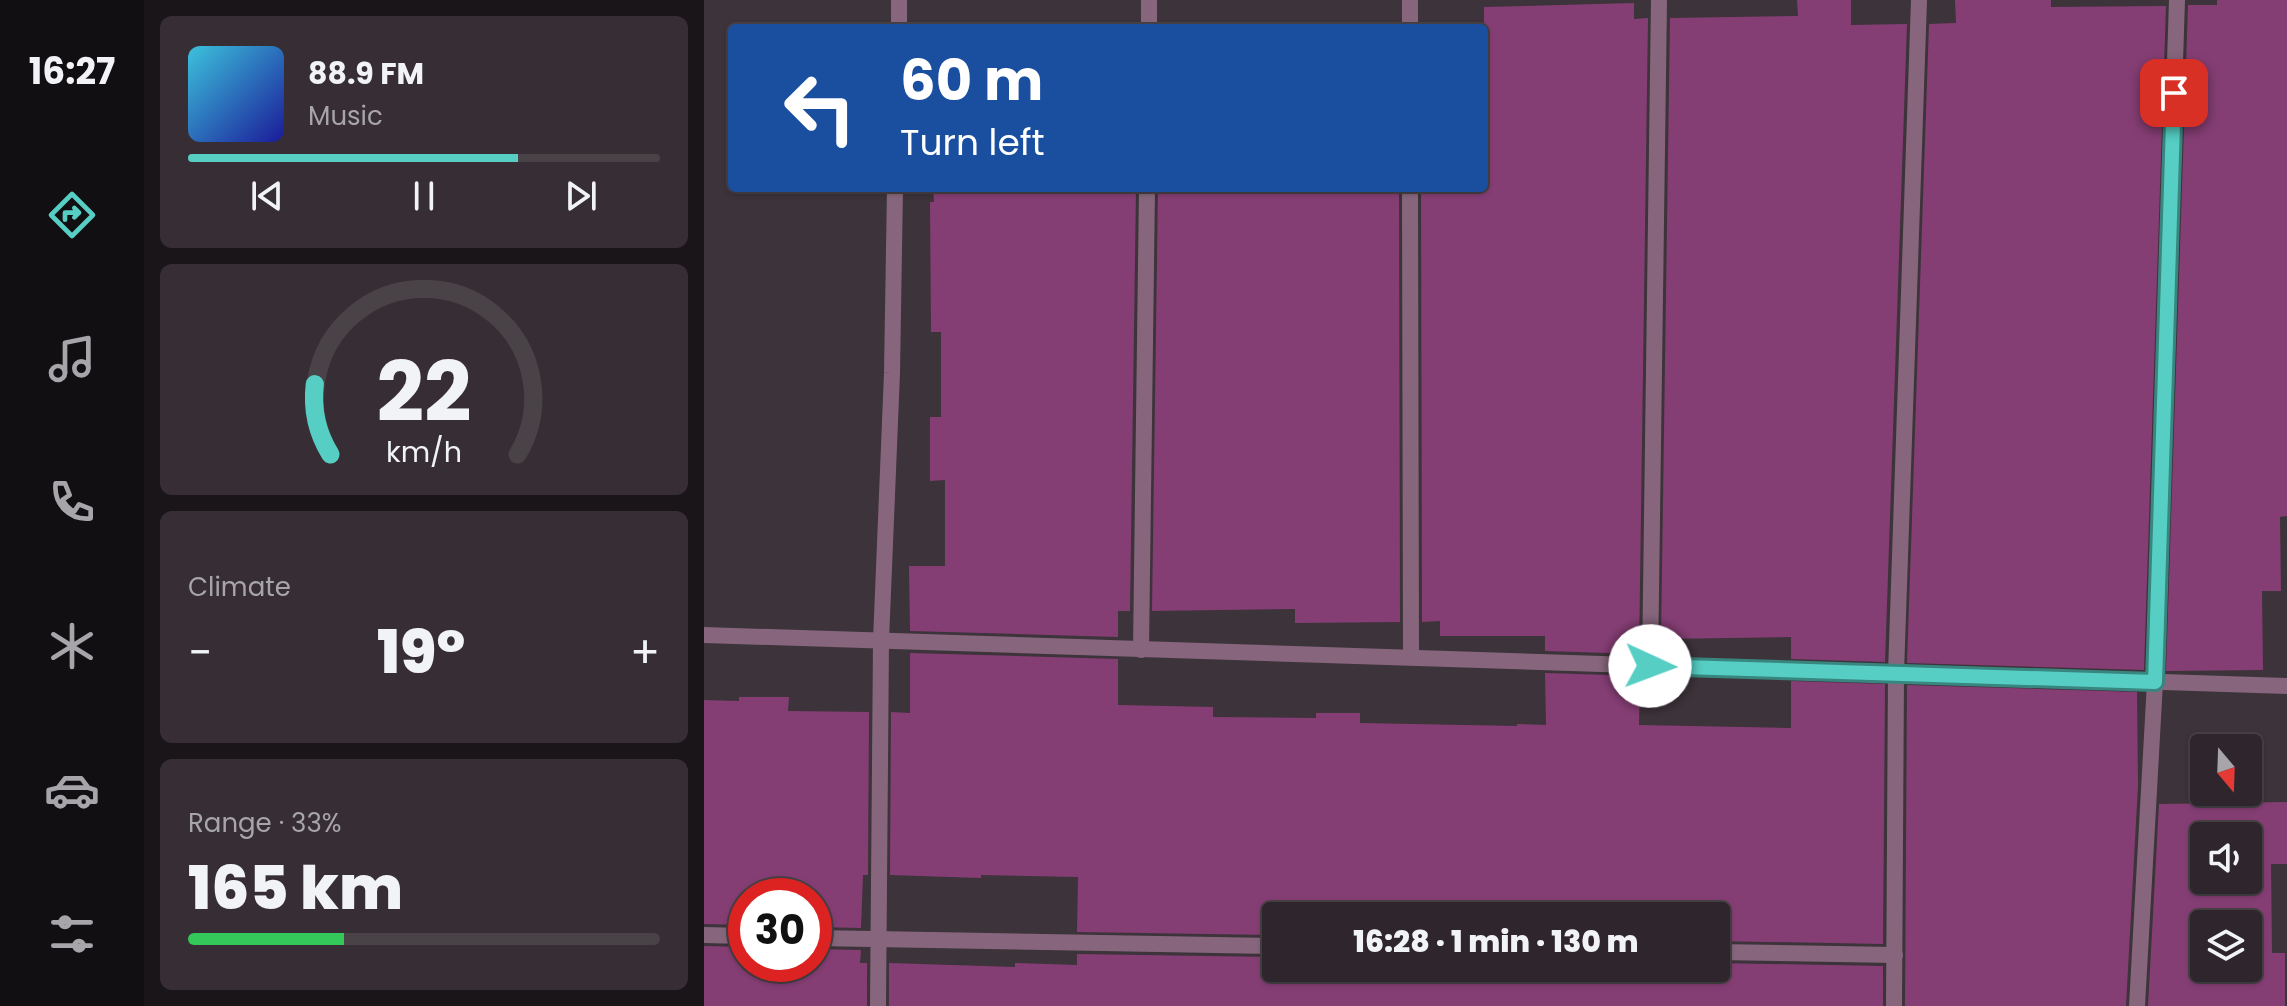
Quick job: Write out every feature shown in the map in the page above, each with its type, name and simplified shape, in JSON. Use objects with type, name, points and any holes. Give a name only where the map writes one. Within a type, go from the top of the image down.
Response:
[{"type":"street","points":[[899,0],[899,24]]},
{"type":"street","points":[[1149,0],[1149,24]]},
{"type":"street","points":[[1410,0],[1410,24]]},
{"type":"street","points":[[1650,666],[1659,0]]},
{"type":"street","points":[[1894,1006],[1896,673],[1919,0]]},
{"type":"street","points":[[2137,1006],[2155,682],[2177,0]]},
{"type":"street","points":[[878,1006],[881,641],[892,373],[895,192]]},
{"type":"street","points":[[1141,650],[1147,192]]},
{"type":"street","points":[[1410,192],[1411,657]]},
{"type":"street","points":[[704,635],[2287,686]]},
{"type":"street","points":[[704,935],[728,936]]},
{"type":"street","points":[[832,939],[1262,946]]},
{"type":"street","points":[[1730,952],[1895,955]]},
{"type":"building","points":[[1797,0],[1851,0],[1851,25],[1907,24],[1885,662],[1791,659],[1791,637],[1661,639],[1670,18],[1798,16]]},
{"type":"building","points":[[1955,0],[2051,0],[2051,7],[2166,6],[2144,670],[1907,663],[1929,24],[1956,23]]},
{"type":"building","points":[[2217,0],[2287,0],[2287,516],[2280,517],[2281,591],[2262,591],[2263,670],[2166,671],[2188,5],[2217,5]]},
{"type":"building","points":[[1634,3],[1634,19],[1648,18],[1639,654],[1545,651],[1545,636],[1440,636],[1440,621],[1422,622],[1421,192],[1488,192],[1488,24],[1484,24],[1484,7]]},
{"type":"building","points":[[933,192],[1136,192],[1130,611],[1118,611],[1118,637],[910,631],[909,566],[945,566],[945,480],[930,481],[930,417],[941,417],[941,332],[931,332],[930,202],[934,202]]},
{"type":"building","points":[[1158,192],[1399,192],[1400,622],[1295,623],[1295,609],[1152,611]]},
{"type":"building","points":[[910,653],[1118,659],[1118,705],[1213,707],[1213,717],[1316,718],[1316,713],[1360,713],[1360,723],[1546,725],[1545,673],[1640,676],[1639,725],[1791,728],[1791,681],[1885,684],[1883,944],[1730,941],[1730,902],[1262,902],[1262,935],[1077,932],[1078,877],[890,875],[891,712],[910,713]]},
{"type":"building","points":[[1907,685],[2137,692],[2138,785],[2126,1006],[1905,1006]]},
{"type":"building","points":[[739,697],[789,697],[788,711],[869,712],[868,875],[863,875],[861,928],[832,927],[832,878],[728,878],[728,925],[704,924],[704,700],[739,701]]},
{"type":"building","points":[[2262,802],[2287,802],[2287,864],[2271,864],[2272,953],[2285,953],[2285,1006],[2148,1006],[2159,804],[2262,806]]},
{"type":"building","points":[[704,946],[728,947],[728,982],[832,982],[832,949],[861,950],[860,963],[867,963],[867,1006],[704,1006]]},
{"type":"building","points":[[1077,954],[1262,957],[1262,982],[1730,982],[1730,963],[1883,966],[1883,1006],[889,1006],[889,963],[1015,967],[1015,963],[1077,965]]},
{"type":"route","points":[[1650,666],[2155,682],[2174,93]]}]
